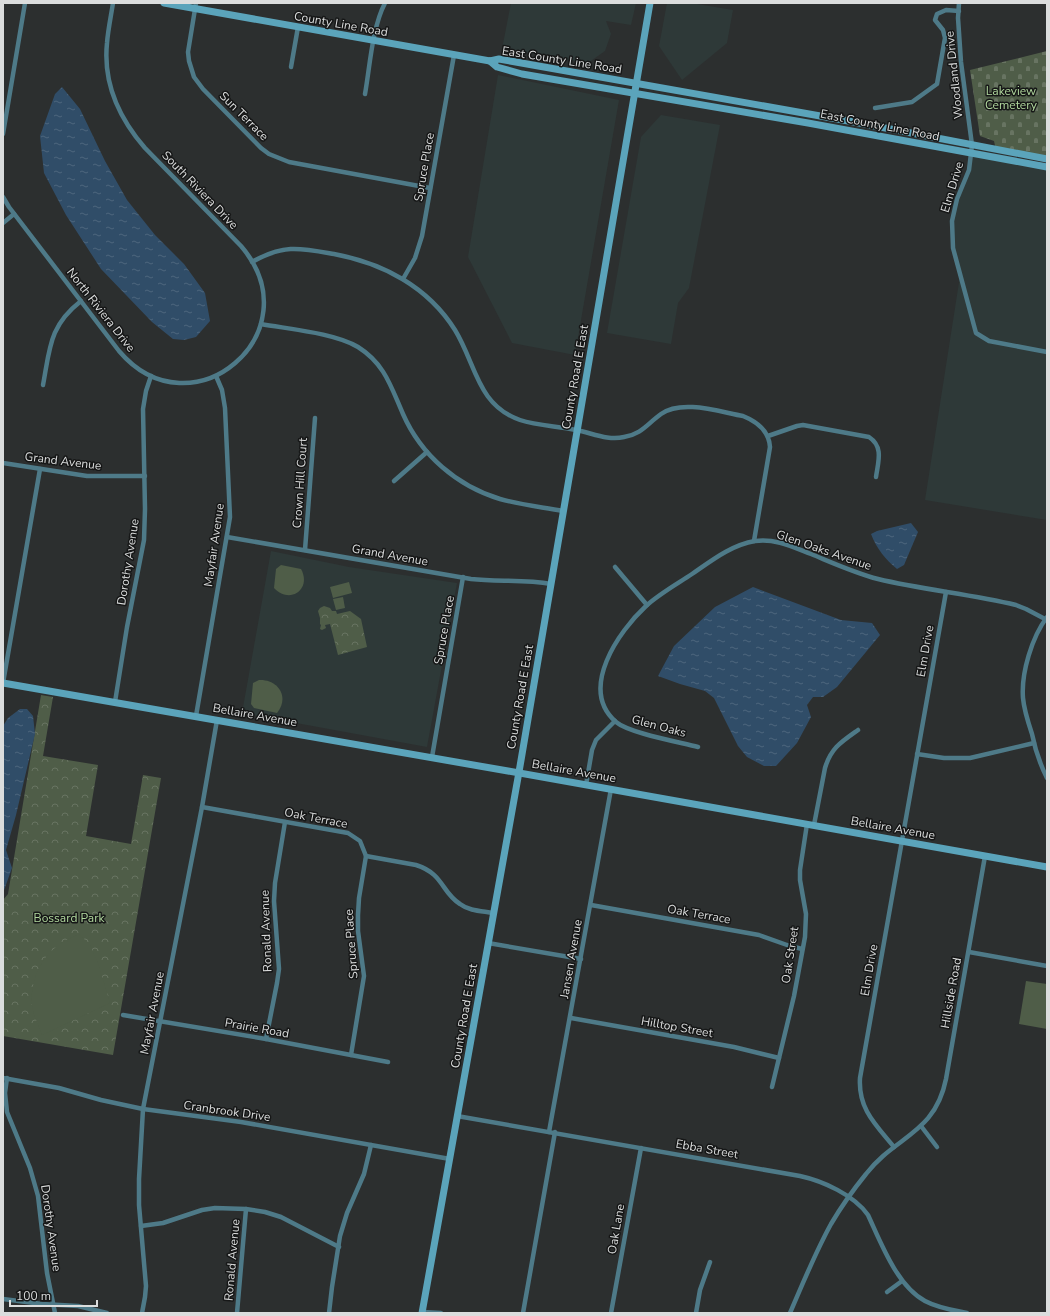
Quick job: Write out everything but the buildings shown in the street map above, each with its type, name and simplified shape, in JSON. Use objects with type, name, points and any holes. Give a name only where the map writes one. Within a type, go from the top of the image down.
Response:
[{"type":"main road","name":"County Line Road","points":[[164,3],[196,6],[298,27],[490,61]]},
{"type":"main road","name":"County Road E East","points":[[422,1313],[519,772],[650,3]]},
{"type":"main road","name":"East County Line Road","points":[[490,61],[499,59],[636,83],[868,124],[1047,159]]},
{"type":"main road","name":"East County Line Road","points":[[490,61],[497,67],[522,74],[816,124],[1047,168]]},
{"type":"main road","name":"Bellaire Avenue","points":[[3,683],[519,772],[1047,867]]},
{"type":"street","points":[[3,134],[25,3]]},
{"type":"street","name":"South Riviera Drive","points":[[113,3],[107,44],[107,58],[110,85],[119,111],[132,133],[144,148],[241,246],[252,262],[261,281],[263,308],[261,324],[254,341],[233,366],[216,376]]},
{"type":"street","points":[[365,94],[378,19],[385,3]]},
{"type":"street","name":"Woodland Drive","points":[[959,3],[961,62],[972,145]]},
{"type":"street","name":"Sun Terrace","points":[[196,6],[188,52],[194,77],[203,89],[261,148],[270,154],[289,162],[430,188]]},
{"type":"street","points":[[875,108],[912,102],[937,84],[945,38],[943,30],[935,20],[936,14],[946,10],[959,11]]},
{"type":"street","points":[[291,67],[298,27]]},
{"type":"street","name":"Spruce Place","points":[[403,279],[415,258],[419,247],[454,55]]},
{"type":"street","name":"Elm Drive","points":[[972,145],[969,170],[958,199],[952,221],[953,248],[976,333],[989,341],[1047,352]]},
{"type":"street","name":"North Riviera Drive","points":[[3,196],[14,214],[125,358],[141,371],[151,376],[172,382],[194,382],[216,376]]},
{"type":"street","points":[[3,222],[14,214]]},
{"type":"street","points":[[252,262],[277,250],[288,248],[308,249],[361,260],[382,268],[403,279],[431,301],[446,318],[462,343],[482,390],[495,406],[521,420],[612,438],[621,438],[638,433],[669,409],[684,406],[743,416],[758,424],[768,436],[770,453],[754,542]]},
{"type":"street","points":[[44,385],[51,343],[57,327],[68,312],[81,301]]},
{"type":"street","points":[[261,324],[338,338],[353,344],[367,353],[379,366],[388,379],[410,428],[437,463],[460,481],[486,494],[516,503],[563,511]]},
{"type":"street","name":"Dorothy Avenue","points":[[115,702],[127,627],[144,540],[144,400],[151,376]]},
{"type":"street","name":"Mayfair Avenue","points":[[196,716],[230,517],[225,408],[222,390],[216,376]]},
{"type":"street","name":"Crown Hill Court","points":[[305,550],[314,418]]},
{"type":"street","points":[[768,436],[803,425],[870,437],[877,444],[879,449],[876,477]]},
{"type":"street","points":[[394,481],[427,452]]},
{"type":"street","name":"Grand Avenue","points":[[3,462],[87,476],[145,476]]},
{"type":"street","points":[[3,683],[40,469]]},
{"type":"street","name":"Grand Avenue","points":[[227,536],[463,578],[484,580],[527,580],[551,584]]},
{"type":"street","name":"Glen Oaks Avenue","points":[[615,721],[606,709],[603,701],[601,692],[602,676],[604,668],[617,642],[626,628],[647,605],[721,555],[742,544],[772,541],[782,543],[877,578],[1016,605],[1046,618]]},
{"type":"street","points":[[614,567],[647,605]]},
{"type":"street","name":"Spruce Place","points":[[432,757],[463,578]]},
{"type":"street","name":"Elm Drive","points":[[894,1147],[866,1110],[862,1102],[860,1086],[901,841],[946,592]]},
{"type":"street","points":[[1046,618],[1038,632],[1026,666],[1022,688],[1025,711],[1039,760],[1047,778]]},
{"type":"street","name":"Mayfair Avenue","points":[[142,1313],[146,1286],[139,1179],[144,1109],[202,807],[216,720]]},
{"type":"street","points":[[586,784],[592,750],[596,740],[615,721]]},
{"type":"street","name":"Glen Oaks","points":[[615,721],[626,728],[698,747]]},
{"type":"street","name":"Oak Street","points":[[772,1087],[794,996],[806,926],[806,914],[800,880],[800,870],[811,824],[827,760],[840,742],[858,730]]},
{"type":"street","points":[[917,754],[944,758],[970,758],[1034,743]]},
{"type":"street","name":"Jansen Avenue","points":[[523,1313],[571,1018],[611,789]]},
{"type":"street","name":"Oak Terrace","points":[[202,807],[348,833],[360,841],[366,856]]},
{"type":"street","name":"Ronald Avenue","points":[[266,1039],[279,969],[274,901],[275,883],[285,822]]},
{"type":"street","points":[[366,856],[424,867],[437,877],[451,896],[460,905],[493,913]]},
{"type":"street","name":"Spruce Place","points":[[351,1055],[364,976],[358,931],[358,898],[366,856]]},
{"type":"street","name":"Hillside Road","points":[[894,1147],[921,1126],[935,1110],[944,1090],[985,856]]},
{"type":"street","name":"Oak Terrace","points":[[591,905],[759,935],[802,949]]},
{"type":"street","points":[[488,943],[581,959]]},
{"type":"street","points":[[969,952],[1047,966]]},
{"type":"street","name":"Prairie Road","points":[[123,1015],[266,1039],[388,1062]]},
{"type":"street","name":"Hilltop Street","points":[[571,1018],[734,1047],[779,1058]]},
{"type":"street","name":"Dorothy Avenue","points":[[5,1078],[7,1112],[30,1168],[38,1196],[47,1273],[54,1313]]},
{"type":"street","name":"Cranbrook Drive","points":[[5,1078],[59,1088],[101,1100],[144,1109],[241,1122],[450,1159]]},
{"type":"street","name":"Ebba Street","points":[[457,1116],[811,1179],[833,1188],[864,1209],[894,1268],[902,1281],[917,1296],[940,1310],[966,1313]]},
{"type":"street","points":[[921,1126],[937,1147]]},
{"type":"street","points":[[330,1313],[332,1287],[342,1227],[364,1174],[371,1145]]},
{"type":"street","points":[[790,1313],[831,1224],[848,1198],[873,1166],[894,1147]]},
{"type":"street","name":"Oak Lane","points":[[611,1313],[640,1148]]},
{"type":"street","points":[[141,1226],[163,1223],[208,1209],[226,1208],[265,1212],[281,1217],[339,1247]]},
{"type":"street","name":"Ronald Avenue","points":[[237,1313],[246,1210]]},
{"type":"street","points":[[696,1313],[700,1290],[710,1262]]},
{"type":"street","points":[[887,1292],[902,1281]]},
{"type":"street","points":[[3,1299],[78,1306],[107,1313]]},
{"type":"street","points":[[422,1313],[441,1313]]},
{"type":"shaded area","points":[[511,3],[636,3],[631,25],[606,21],[611,34],[605,51],[588,63],[502,49]]},
{"type":"shaded area","points":[[667,3],[691,3],[733,10],[727,43],[682,80],[659,46]]},
{"type":"shaded area","points":[[498,75],[619,100],[575,355],[512,343],[468,257]]},
{"type":"shaded area","points":[[661,115],[720,125],[689,288],[678,303],[671,344],[607,333],[641,137]]},
{"type":"shaded area","points":[[971,153],[1047,167],[1047,520],[925,500],[960,276],[953,248],[952,221],[957,199],[969,170]]},
{"type":"shaded area","points":[[271,551],[349,567],[457,583],[427,747],[242,713]]},
{"type":"green space","name":"Lakeview Cemetery","points":[[1047,51],[1047,159],[996,150],[994,141],[980,136],[970,70]]},
{"type":"green space","points":[[281,565],[301,569],[304,576],[302,588],[292,595],[280,593],[274,588],[276,569]]},
{"type":"green space","points":[[349,582],[352,593],[333,598],[330,587]]},
{"type":"green space","points":[[343,597],[345,608],[336,610],[333,599]]},
{"type":"green space","points":[[324,606],[330,608],[332,611],[336,611],[337,614],[350,611],[361,619],[367,647],[338,655],[330,624],[325,625],[326,628],[322,630],[320,629],[321,625],[318,611]]},
{"type":"green space","points":[[259,680],[272,682],[280,690],[282,701],[281,707],[277,713],[254,708],[251,704],[253,683]]},
{"type":"green space","name":"Bossard Park","points":[[41,695],[53,697],[43,756],[98,765],[86,836],[131,844],[143,775],[161,778],[113,1055],[3,1036],[3,900],[8,894]]},
{"type":"green space","points":[[79,934],[90,945],[98,963],[110,1003],[42,1035],[32,1006],[35,979],[47,956],[64,941]]},
{"type":"green space","points":[[1026,981],[1047,984],[1047,1029],[1019,1024]]},
{"type":"water","points":[[62,87],[80,109],[105,161],[127,200],[155,235],[184,264],[205,293],[210,321],[196,337],[184,340],[173,339],[152,322],[101,269],[66,215],[44,173],[40,136],[55,94]]},
{"type":"water","points":[[911,523],[918,532],[904,565],[897,569],[882,553],[871,534],[877,531]]},
{"type":"water","points":[[753,587],[841,620],[872,623],[880,635],[837,687],[823,697],[813,697],[807,705],[811,717],[797,743],[776,766],[764,766],[747,757],[738,746],[714,698],[705,691],[658,676],[674,646],[715,607]]},
{"type":"water","points":[[20,709],[27,709],[33,716],[35,734],[16,815],[6,850],[12,868],[3,893],[3,726],[8,718]]}]
